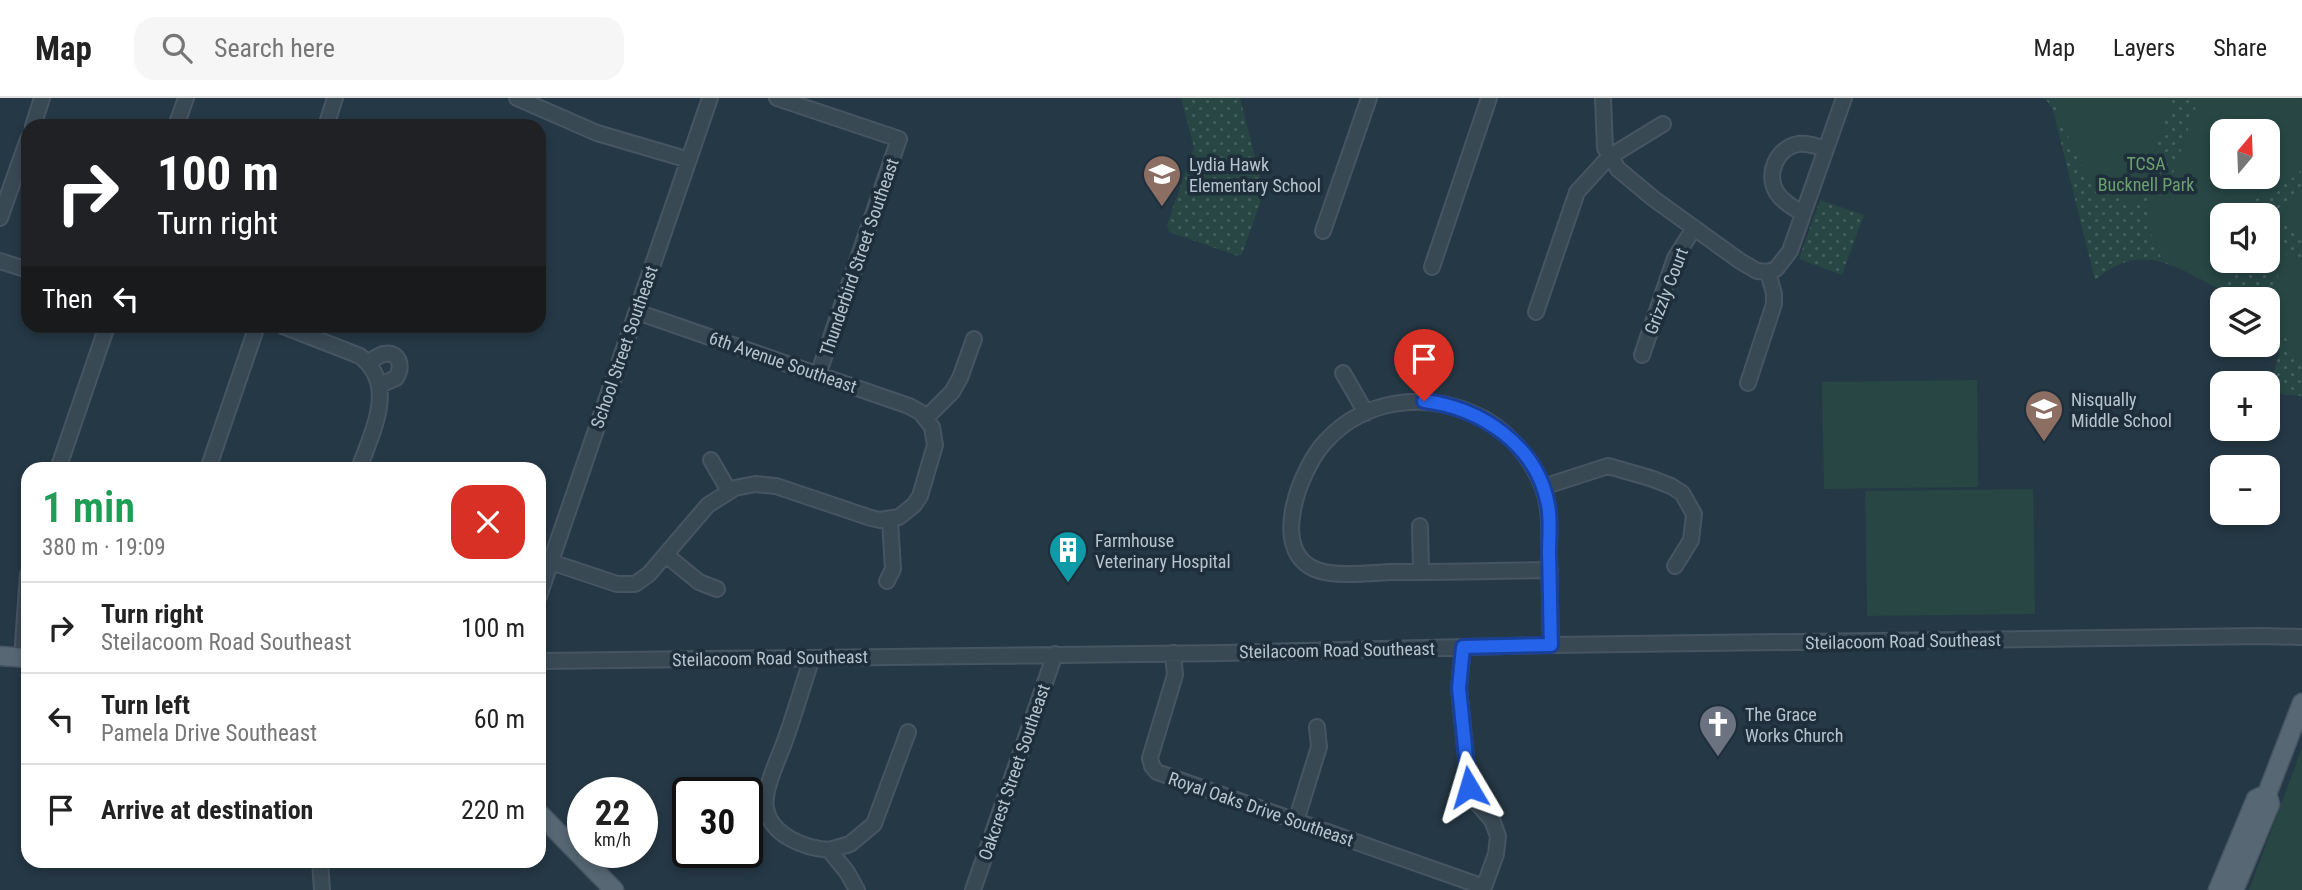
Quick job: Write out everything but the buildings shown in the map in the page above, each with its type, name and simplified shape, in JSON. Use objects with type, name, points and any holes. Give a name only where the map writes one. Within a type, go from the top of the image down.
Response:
[{"type":"main road","points":[[0,656],[21,658]]},
{"type":"main road","points":[[2234,890],[2270,804],[2267,794],[2302,703]]},
{"type":"main road","points":[[2218,890],[2256,799],[2267,794]]},
{"type":"main road","points":[[546,821],[614,890]]},
{"type":"street","points":[[36,119],[43,98]]},
{"type":"street","points":[[178,119],[186,98]]},
{"type":"street","points":[[328,119],[335,98]]},
{"type":"street","points":[[517,98],[597,133],[689,160]]},
{"type":"street","name":"School Street Southeast","points":[[546,576],[710,98]]},
{"type":"street","name":"Thunderbird Street Southeast","points":[[778,98],[899,139],[818,375]]},
{"type":"street","points":[[1324,230],[1369,98]]},
{"type":"street","points":[[1432,267],[1489,98]]},
{"type":"street","points":[[1603,98],[1604,139],[1609,158],[1634,184],[1694,228],[1757,271],[1768,272],[1776,269],[1790,251],[1844,98]]},
{"type":"street","points":[[1535,312],[1577,192],[1609,158],[1663,124]]},
{"type":"street","points":[[1803,213],[1786,203],[1777,193],[1773,186],[1773,167],[1780,154],[1797,145],[1810,144],[1825,149]]},
{"type":"street","points":[[0,218],[21,159]]},
{"type":"street","name":"Grizzly Court","points":[[1642,355],[1675,258],[1694,228]]},
{"type":"street","points":[[0,261],[21,268]]},
{"type":"street","points":[[1748,383],[1774,304],[1768,272]]},
{"type":"street","name":"6th Avenue Southeast","points":[[637,312],[909,406],[926,418]]},
{"type":"street","points":[[60,462],[105,333]]},
{"type":"street","points":[[210,462],[255,333]]},
{"type":"street","points":[[302,333],[348,350],[368,363],[378,380],[380,402],[361,462]]},
{"type":"street","points":[[551,562],[626,585],[643,581],[708,505],[729,491],[755,484],[776,486],[871,518],[890,520],[907,512],[920,496],[935,446],[932,427],[926,418],[952,392],[974,339]]},
{"type":"street","points":[[368,363],[387,354],[398,359],[401,366],[396,378],[378,380]]},
{"type":"street","points":[[1343,373],[1366,413]]},
{"type":"street","points":[[1550,570],[1317,570],[1305,562],[1292,535],[1291,517],[1295,498],[1305,472],[1327,439],[1366,413],[1396,403],[1439,403],[1470,412],[1493,425],[1514,443],[1534,469],[1548,505],[1550,570],[1551,645]]},
{"type":"street","points":[[711,460],[729,491]]},
{"type":"street","points":[[1543,487],[1602,467],[1618,467],[1671,486],[1682,493],[1694,514],[1691,540],[1675,566]]},
{"type":"street","points":[[887,581],[893,569],[890,520]]},
{"type":"street","points":[[1420,526],[1421,572]]},
{"type":"street","points":[[666,555],[699,582],[717,589]]},
{"type":"street","name":"Steilacoom Road Southeast","points":[[546,662],[1551,645],[2302,637]]},
{"type":"street","points":[[1463,647],[1459,688],[1468,778],[1473,795],[1492,820],[1498,836],[1496,854],[1483,889]]},
{"type":"street","name":"Royal Oaks Drive Southeast","points":[[1173,653],[1175,675],[1151,749],[1152,766],[1157,772],[1483,889]]},
{"type":"street","name":"Oakcrest Street Southeast","points":[[973,890],[1055,654]]},
{"type":"street","points":[[812,658],[771,776],[765,806],[771,820],[796,843],[829,850],[850,844],[874,824],[908,732]]},
{"type":"street","points":[[1296,821],[1319,747],[1317,727]]},
{"type":"street","points":[[829,850],[847,872],[857,890]]},
{"type":"street","points":[[320,868],[322,890]]},
{"type":"green space","points":[[1181,98],[1240,98],[1264,192],[1242,254],[1238,256],[1169,232],[1167,225],[1194,147]]},
{"type":"green space","name":"TCSA Bucknell Park","points":[[2045,98],[2302,98],[2302,396],[2280,394],[2280,371],[2274,371],[2280,357],[2280,287],[2216,287],[2170,265],[2141,259],[2111,268],[2095,280],[2053,110]]},
{"type":"green space","points":[[2053,98],[2172,98],[2136,207],[2090,183]]},
{"type":"green space","points":[[2199,98],[2302,100],[2302,170],[2280,188],[2280,119],[2210,119],[2210,189],[2279,189],[2273,194],[2243,203],[2210,203],[2210,273],[2229,273],[2226,287],[2216,287],[2163,262],[2147,224],[2148,196],[2176,199],[2165,197]]},
{"type":"green space","points":[[2302,184],[2302,232],[2280,219]]},
{"type":"green space","points":[[1820,200],[1864,215],[1842,275],[1799,259]]},
{"type":"green space","points":[[2284,254],[2302,260],[2302,363],[2281,325],[2280,287],[2277,287]]},
{"type":"green space","points":[[1977,380],[1978,487],[1824,489],[1822,382]]},
{"type":"green space","points":[[2033,489],[2035,614],[1867,616],[1865,491]]},
{"type":"green space","points":[[2302,748],[2302,890],[2249,890]]},
{"type":"place","name":"Lydia Hawk Elementary School","points":[[1162,208]]},
{"type":"place","name":"Nisqually Middle School","points":[[2044,443]]},
{"type":"place","name":"Farmhouse Veterinary Hospital","points":[[1068,584]]},
{"type":"place","name":"The Grace Works Church","points":[[1718,758]]},
{"type":"route","points":[[1424,401],[1461,408],[1479,416],[1503,433],[1523,453],[1534,469],[1548,505],[1551,645],[1463,647],[1459,699],[1469,787]]}]
